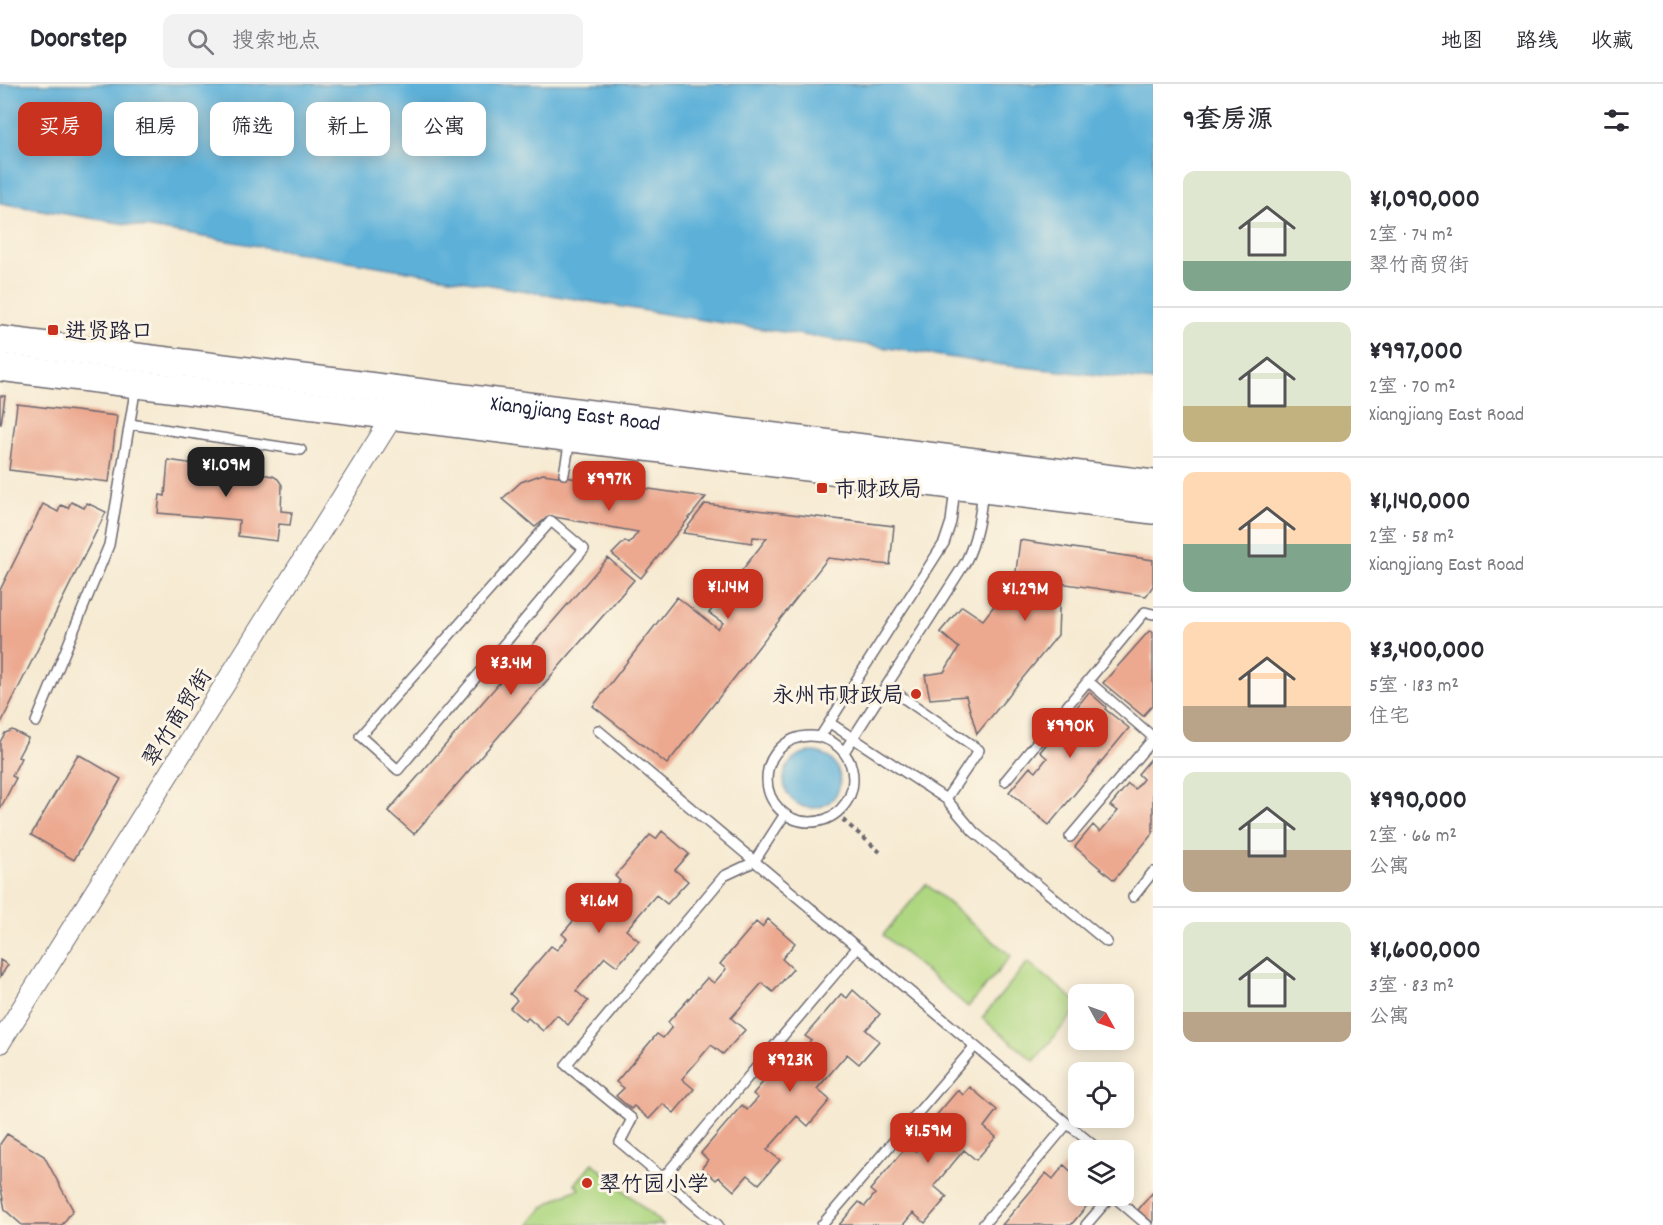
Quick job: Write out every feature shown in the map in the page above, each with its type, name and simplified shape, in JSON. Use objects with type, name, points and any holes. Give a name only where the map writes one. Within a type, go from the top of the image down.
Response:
[{"type":"main road","name":"Xiangjiang East Road","points":[[0,340],[1153,484]]},
{"type":"main road","name":"Xiangjiang East Road","points":[[0,367],[1153,510]]},
{"type":"street","name":"翠竹商贸街","points":[[0,1043],[393,416]]},
{"type":"lane","points":[[36,722],[109,545],[137,384]]},
{"type":"lane","points":[[130,424],[301,450]]},
{"type":"lane","points":[[564,474],[571,438]]},
{"type":"lane","points":[[820,737],[944,543],[951,522],[955,486]]},
{"type":"lane","points":[[844,752],[965,563],[973,547],[980,517],[983,489]]},
{"type":"lane","points":[[551,521],[584,549],[398,770],[360,736],[551,521]]},
{"type":"lane","points":[[1005,782],[1144,612],[1153,614]]},
{"type":"lane","points":[[1070,837],[1153,738],[1088,681]]},
{"type":"lane","points":[[886,686],[979,750],[946,799]]},
{"type":"lane","points":[[830,723],[946,799],[974,832],[1107,942]]},
{"type":"lane","points":[[597,730],[1087,1140]]},
{"type":"lane","points":[[800,737],[820,737],[829,740],[844,752],[850,761],[854,775],[853,783],[846,804],[836,814],[824,820],[811,822],[797,820],[785,814],[775,804],[769,792],[767,779],[776,753],[786,744],[800,737]]},
{"type":"lane","points":[[718,1225],[620,1142],[632,1119],[566,1065],[724,876],[754,862],[785,814]]},
{"type":"lane","points":[[1133,897],[1153,872]]},
{"type":"lane","points":[[663,1178],[857,948]]},
{"type":"lane","points":[[822,1225],[975,1046]]},
{"type":"lane","points":[[982,1225],[1067,1124]]},
{"type":"lane","points":[[1086,1225],[1103,1206]]},
{"type":"lane","points":[[1124,1206],[1147,1225]]},
{"type":"path","points":[[836,814],[880,852]]},
{"type":"green space","points":[[926,884],[1011,956],[968,1007],[883,935]]},
{"type":"green space","points":[[1028,962],[1068,995],[1068,1020],[1034,1061],[982,1018]]},
{"type":"green space","points":[[593,1163],[663,1225],[529,1225],[551,1202],[580,1189],[575,1184]]},
{"type":"water","points":[[0,84],[1153,84],[1153,381],[994,364],[671,315],[0,203]]},
{"type":"water","points":[[812,752],[823,754],[832,760],[838,769],[840,780],[838,791],[832,800],[823,806],[812,808],[801,806],[792,800],[786,791],[784,780],[786,769],[792,760],[801,754]]},
{"type":"building","points":[[0,396],[5,396],[1,424],[0,424]]},
{"type":"building","points":[[17,404],[117,416],[109,482],[9,470]]},
{"type":"building","points":[[168,460],[207,466],[205,480],[212,481],[215,467],[273,476],[282,485],[281,511],[292,512],[290,525],[279,524],[277,541],[238,536],[239,520],[158,513],[160,495],[165,496]]},
{"type":"building","points":[[543,474],[706,497],[641,578],[612,554],[625,541],[629,544],[638,532],[549,516],[535,527],[502,499],[521,482]]},
{"type":"building","points":[[71,502],[84,508],[87,503],[106,512],[0,725],[0,590],[43,504],[58,512],[61,505],[68,508]]},
{"type":"building","points":[[705,504],[894,526],[890,565],[828,558],[667,764],[593,706],[677,597],[718,629],[723,623],[709,613],[767,538],[753,537],[752,543],[683,533]]},
{"type":"building","points":[[1020,540],[1153,560],[1153,586],[1146,596],[1060,583],[1058,635],[977,734],[966,696],[930,699],[925,675],[944,672],[959,648],[940,632],[962,606],[983,620],[1015,579]]},
{"type":"building","points":[[608,558],[634,580],[414,834],[388,811]]},
{"type":"building","points":[[1149,631],[1153,632],[1153,705],[1143,716],[1103,683]]},
{"type":"building","points":[[1089,692],[1106,707],[1105,709],[1129,728],[1049,825],[1009,792],[1030,767],[1036,772],[1047,758],[1040,752]]},
{"type":"building","points":[[12,730],[28,738],[18,757],[21,758],[12,776],[16,778],[0,809],[0,742],[5,733]]},
{"type":"building","points":[[78,754],[121,779],[74,860],[31,835]]},
{"type":"building","points":[[1153,756],[1153,833],[1114,880],[1075,847],[1093,825],[1100,832],[1118,811],[1110,806],[1128,784],[1135,789],[1143,779],[1138,774]]},
{"type":"building","points":[[662,831],[689,854],[675,870],[688,881],[667,904],[656,895],[626,930],[639,941],[617,966],[605,957],[576,991],[588,1001],[568,1025],[557,1015],[543,1031],[528,1018],[525,1021],[510,1008],[517,1000],[510,994],[551,946],[557,950],[567,938],[562,934],[601,889],[608,895],[620,881],[615,876],[650,835],[656,839]]},
{"type":"building","points":[[768,919],[795,943],[782,959],[793,969],[773,992],[762,983],[731,1018],[745,1030],[723,1054],[711,1045],[682,1079],[694,1089],[674,1113],[663,1104],[649,1119],[634,1106],[631,1109],[616,1096],[624,1088],[616,1082],[657,1034],[663,1038],[672,1027],[668,1022],[707,978],[714,983],[726,969],[720,964],[756,922],[762,927]]},
{"type":"building","points":[[0,960],[8,965],[0,977]]},
{"type":"building","points":[[853,990],[880,1014],[866,1030],[879,1041],[859,1064],[847,1054],[817,1089],[830,1100],[808,1126],[797,1116],[767,1150],[780,1160],[759,1184],[748,1175],[734,1191],[719,1177],[716,1180],[702,1168],[708,1160],[701,1153],[742,1105],[747,1110],[758,1098],[753,1094],[791,1049],[799,1055],[811,1040],[805,1036],[841,994],[847,998]]},
{"type":"building","points":[[970,1087],[997,1110],[984,1127],[996,1137],[976,1160],[964,1150],[934,1186],[947,1197],[925,1223],[913,1213],[903,1225],[839,1225],[859,1202],[865,1206],[875,1194],[870,1190],[908,1145],[916,1151],[928,1137],[922,1132],[958,1090],[963,1095]]},
{"type":"building","points":[[7,1134],[44,1156],[73,1210],[62,1225],[22,1225],[5,1210],[0,1183],[0,1144]]},
{"type":"building","points":[[1064,1165],[1068,1169],[1068,1206],[1087,1206],[1071,1225],[1002,1225],[1046,1173],[1053,1179]]},
{"type":"building","points":[[1153,1192],[1153,1223],[1138,1210]]},
{"type":"place","name":"进贤路口","points":[[53,330]]},
{"type":"place","name":"市财政局","points":[[822,488]]},
{"type":"place","name":"永州市财政局","points":[[916,694]]},
{"type":"place","name":"翠竹园小学","points":[[587,1183]]}]
